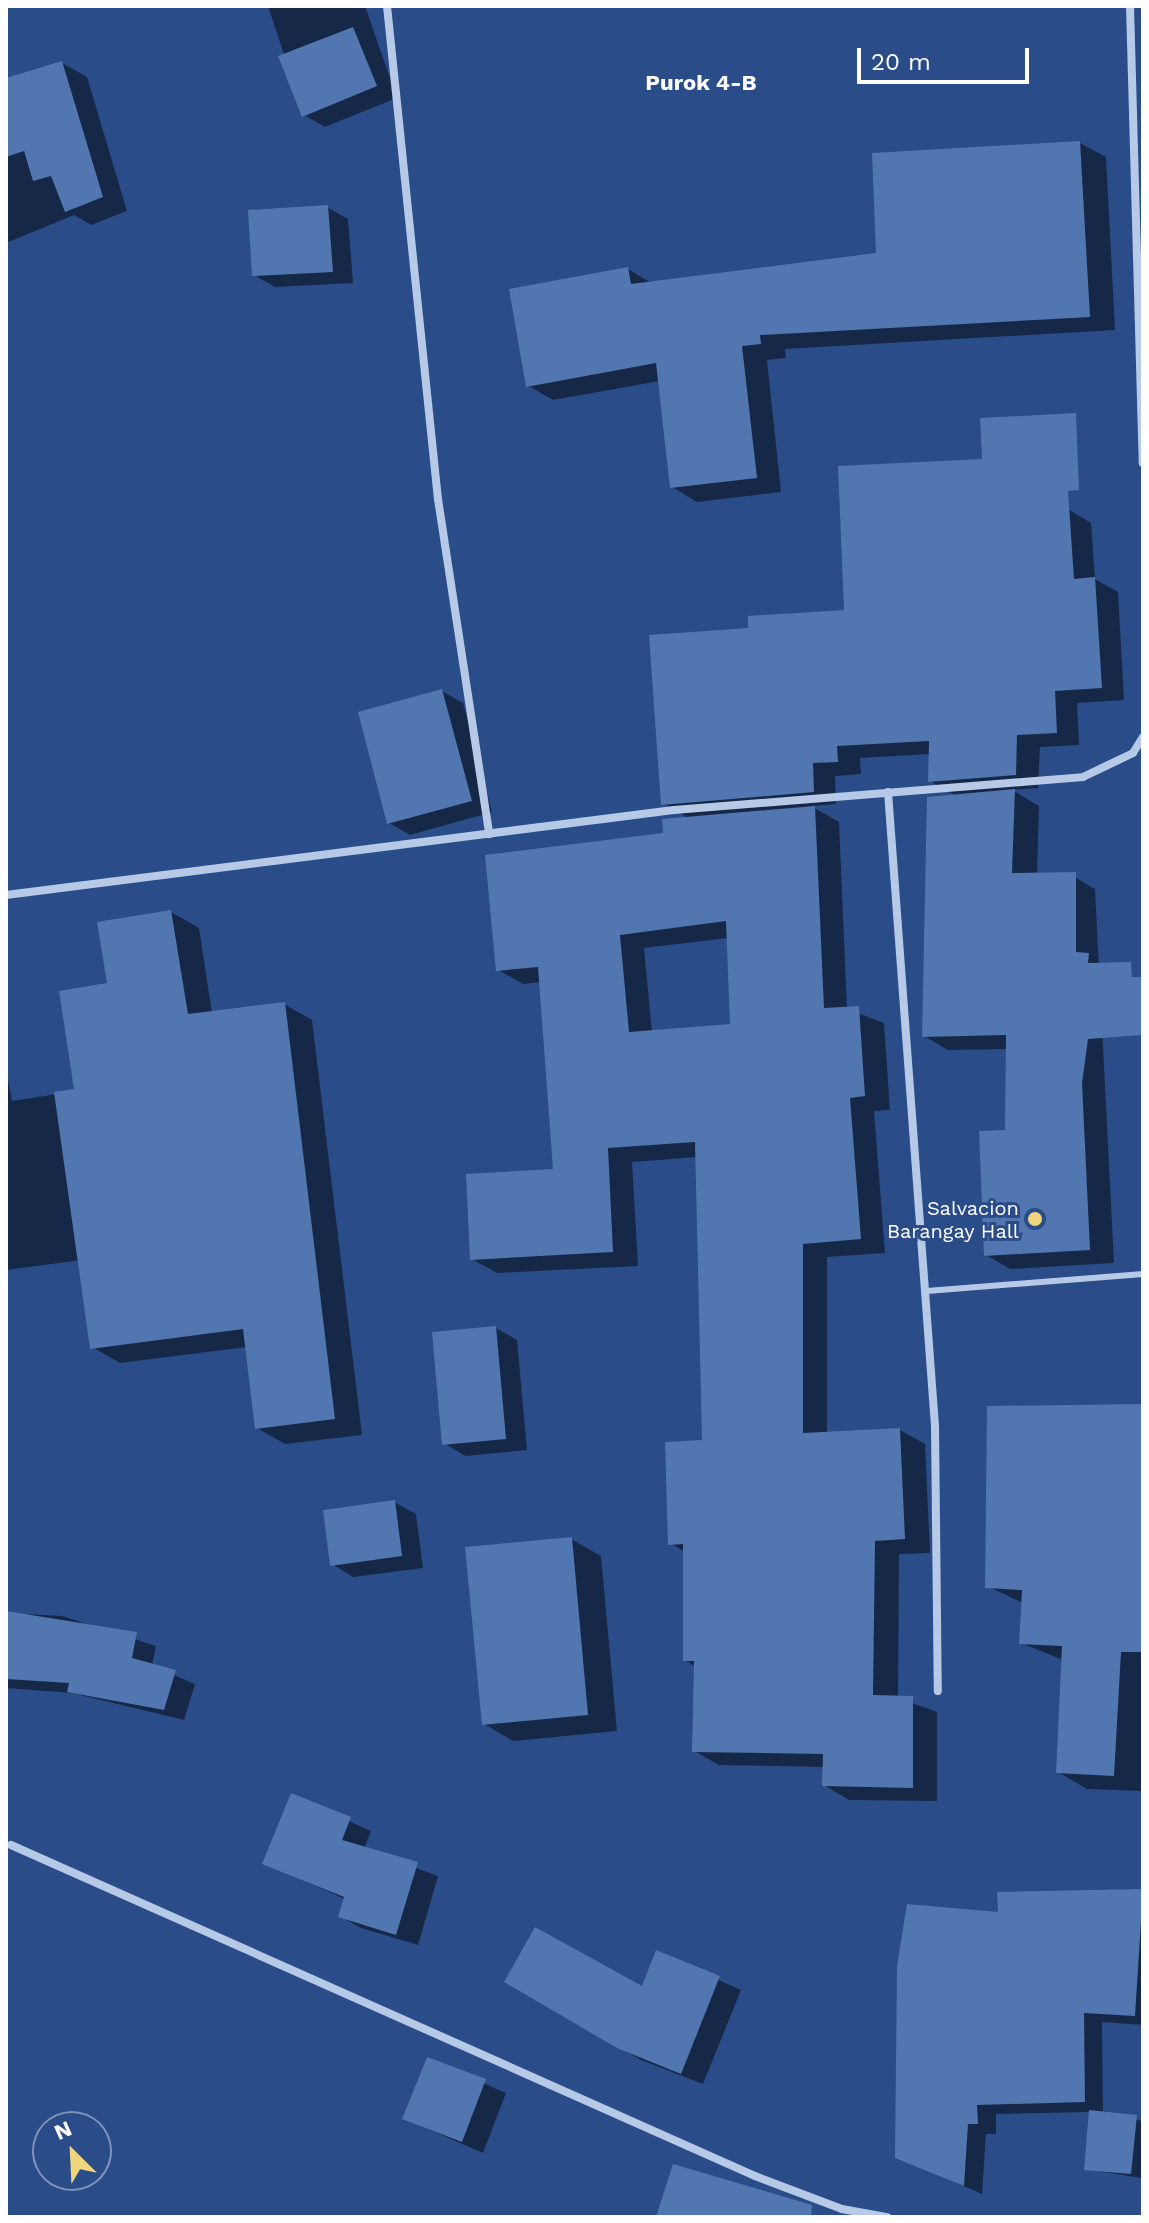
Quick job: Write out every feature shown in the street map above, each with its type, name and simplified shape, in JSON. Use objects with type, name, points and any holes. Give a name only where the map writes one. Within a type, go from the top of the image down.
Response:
[{"type":"street","points":[[387,6],[438,499],[489,834]]},
{"type":"street","points":[[1130,6],[1143,463]]},
{"type":"street","points":[[6,895],[489,834],[888,792],[1083,777],[1133,753],[1143,737]]},
{"type":"street","points":[[888,792],[927,1291],[938,1691]]},
{"type":"street","points":[[11,1845],[755,2176],[842,2209],[887,2217]]},
{"type":"lane","points":[[927,1291],[1143,1274]]},
{"type":"building","points":[[353,27],[377,86],[302,117],[278,56]]},
{"type":"building","points":[[62,61],[103,197],[65,212],[51,176],[33,181],[24,151],[6,157],[6,78]]},
{"type":"building","points":[[1080,141],[1090,317],[760,335],[761,344],[742,346],[757,478],[670,488],[656,363],[526,387],[509,289],[628,267],[631,284],[876,253],[872,153]]},
{"type":"building","points":[[328,205],[333,272],[252,276],[248,210]]},
{"type":"building","points":[[1076,413],[1079,490],[1068,491],[1074,579],[1095,577],[1102,688],[1055,691],[1057,733],[1017,735],[1016,775],[928,782],[929,741],[837,746],[838,762],[813,763],[814,792],[661,805],[649,635],[748,628],[748,616],[844,610],[838,466],[982,459],[980,418]]},
{"type":"building","points":[[442,689],[472,801],[387,824],[358,712]]},
{"type":"building","points":[[1015,789],[1012,873],[1076,872],[1076,952],[1089,953],[1088,963],[1131,962],[1132,977],[1143,977],[1143,1035],[1088,1039],[1082,1083],[1090,1250],[984,1256],[979,1131],[1005,1130],[1006,1035],[922,1037],[927,797]]},
{"type":"building","points":[[815,806],[824,1008],[859,1006],[865,1096],[850,1098],[861,1239],[803,1244],[803,1433],[900,1428],[905,1539],[875,1541],[873,1695],[913,1696],[913,1788],[822,1786],[823,1754],[692,1752],[694,1661],[683,1661],[683,1544],[668,1545],[665,1442],[702,1440],[695,1142],[608,1148],[613,1252],[470,1260],[466,1174],[553,1169],[538,967],[496,971],[485,855],[663,833],[662,819]],"holes":[[[726,921],[730,1024],[629,1032],[620,935]]]},
{"type":"building","points":[[171,910],[188,1014],[285,1002],[335,1419],[255,1429],[243,1329],[90,1349],[54,1092],[74,1089],[59,991],[107,983],[97,922]]},
{"type":"building","points":[[496,1326],[506,1439],[442,1445],[432,1332]]},
{"type":"building","points":[[1143,1404],[1143,1652],[1121,1652],[1114,1776],[1056,1773],[1062,1646],[1019,1644],[1022,1590],[985,1588],[987,1406]]},
{"type":"building","points":[[395,1500],[402,1556],[330,1566],[323,1510]]},
{"type":"building","points":[[572,1537],[588,1715],[482,1725],[465,1547]]},
{"type":"building","points":[[6,1611],[137,1632],[132,1658],[176,1670],[164,1710],[67,1692],[69,1683],[6,1679]]},
{"type":"building","points":[[291,1793],[351,1817],[342,1840],[418,1862],[396,1935],[338,1917],[344,1897],[262,1864]]},
{"type":"building","points":[[1143,1889],[1135,2016],[1084,2013],[1085,2102],[977,2105],[978,2124],[968,2124],[964,2186],[895,2158],[897,1966],[907,1904],[998,1912],[997,1892]]},
{"type":"building","points":[[535,1927],[642,1986],[656,1950],[720,1976],[681,2074],[617,2048],[504,1982]]},
{"type":"building","points":[[427,2057],[486,2079],[462,2142],[402,2119]]},
{"type":"building","points":[[1089,2110],[1137,2115],[1131,2174],[1084,2170]]},
{"type":"building","points":[[673,2164],[812,2205],[811,2217],[656,2217]]},
{"type":"place","name":"Salvacion Barangay Hall","points":[[1035,1219]]},
{"type":"district","name":"Purok 4-B","points":[[701,83]]}]
